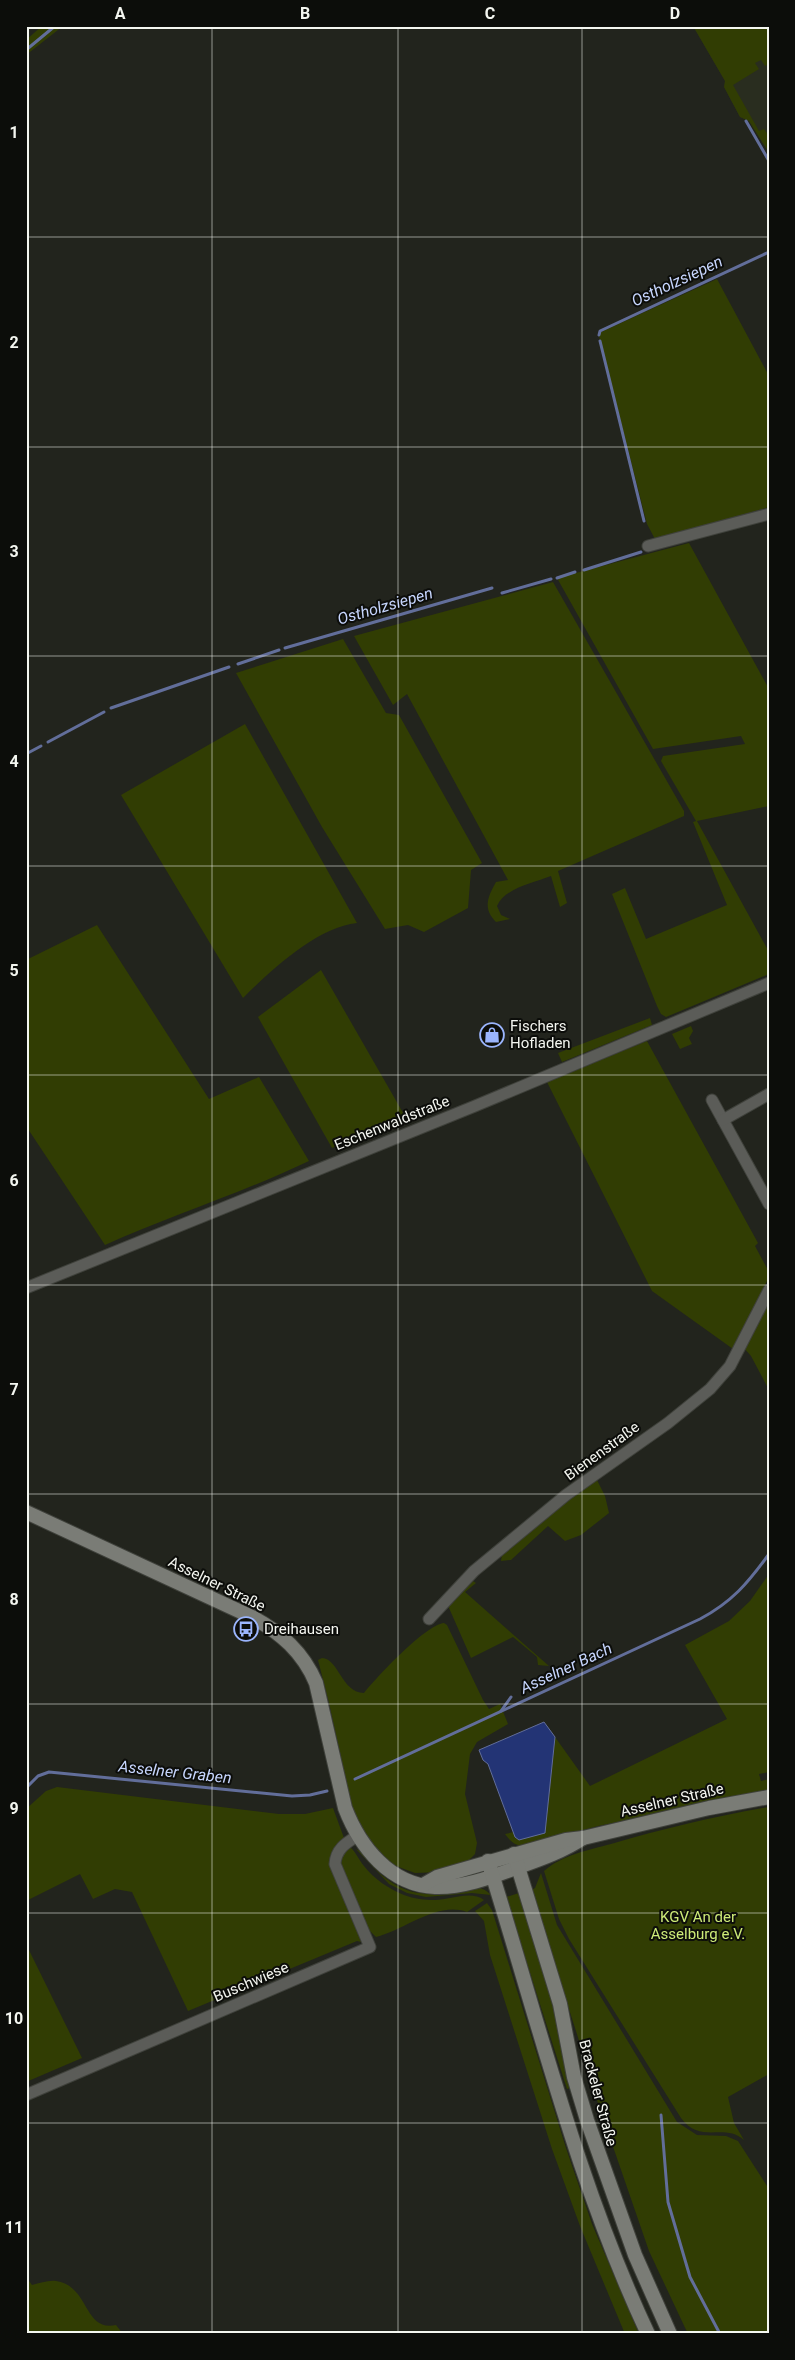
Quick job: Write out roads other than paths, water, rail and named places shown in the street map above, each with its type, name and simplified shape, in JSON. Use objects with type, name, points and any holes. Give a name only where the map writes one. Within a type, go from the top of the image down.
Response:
[{"type":"main road","name":"Asselner Straße","points":[[26,1512],[278,1632],[294,1648],[316,1683],[345,1808],[357,1836],[374,1858],[409,1881],[434,1887],[453,1885],[492,1876],[516,1861],[566,1840],[583,1838],[699,1810],[769,1796]]},
{"type":"main road","name":"Asselner Straße","points":[[424,1884],[437,1876],[488,1861],[516,1861]]},
{"type":"main road","points":[[488,1861],[555,2084],[589,2187],[629,2292],[648,2334]]},
{"type":"main road","name":"Brackeler Straße","points":[[516,1861],[560,2004],[574,2077],[587,2120],[632,2246],[670,2334]]},
{"type":"street","points":[[648,546],[769,514]]},
{"type":"street","name":"Eschenwaldstraße","points":[[26,1288],[475,1106],[769,983]]},
{"type":"street","points":[[723,1120],[769,1094]]},
{"type":"street","points":[[712,1100],[769,1204]]},
{"type":"street","name":"Bienenstraße","points":[[429,1619],[474,1571],[559,1502],[668,1423],[710,1389],[730,1366],[769,1290]]},
{"type":"street","name":"Buschwiese","points":[[26,2095],[370,1947],[335,1864],[338,1852],[343,1845],[357,1836]]},
{"type":"water","points":[[544,1722],[555,1737],[545,1833],[519,1840],[515,1837],[488,1764],[483,1760],[479,1750]]},
{"type":"waterway","points":[[26,50],[55,26]]},
{"type":"waterway","name":"Ostholzsiepen","points":[[746,121],[769,161]]},
{"type":"waterway","name":"Ostholzsiepen","points":[[599,335],[600,331],[769,252]]},
{"type":"waterway","name":"Ostholzsiepen","points":[[600,341],[644,521]]},
{"type":"waterway","name":"Ostholzsiepen","points":[[584,570],[641,552]]},
{"type":"waterway","name":"Ostholzsiepen","points":[[557,578],[575,572]]},
{"type":"waterway","name":"Ostholzsiepen","points":[[502,593],[551,579]]},
{"type":"waterway","name":"Ostholzsiepen","points":[[285,648],[492,588]]},
{"type":"waterway","name":"Ostholzsiepen","points":[[238,664],[279,650]]},
{"type":"waterway","name":"Ostholzsiepen","points":[[111,708],[229,667]]},
{"type":"waterway","name":"Ostholzsiepen","points":[[48,742],[104,712]]},
{"type":"waterway","name":"Ostholzsiepen","points":[[26,754],[41,746]]},
{"type":"waterway","name":"Asselner Bach","points":[[355,1779],[700,1619],[721,1606],[739,1591],[769,1554]]},
{"type":"waterway","points":[[501,1711],[511,1697]]},
{"type":"waterway","name":"Asselner Graben","points":[[26,1788],[38,1776],[49,1772],[292,1796],[310,1795],[327,1791]]},
{"type":"waterway","points":[[661,2115],[668,2202],[690,2277],[720,2334]]},
{"type":"place","name":"Fischers Hofladen","points":[[492,1035]]},
{"type":"place","name":"Dreihausen","points":[[246,1629]]},
{"type":"park label","name":"KGV An der Asselburg e.V.","points":[[698,1926]]}]
